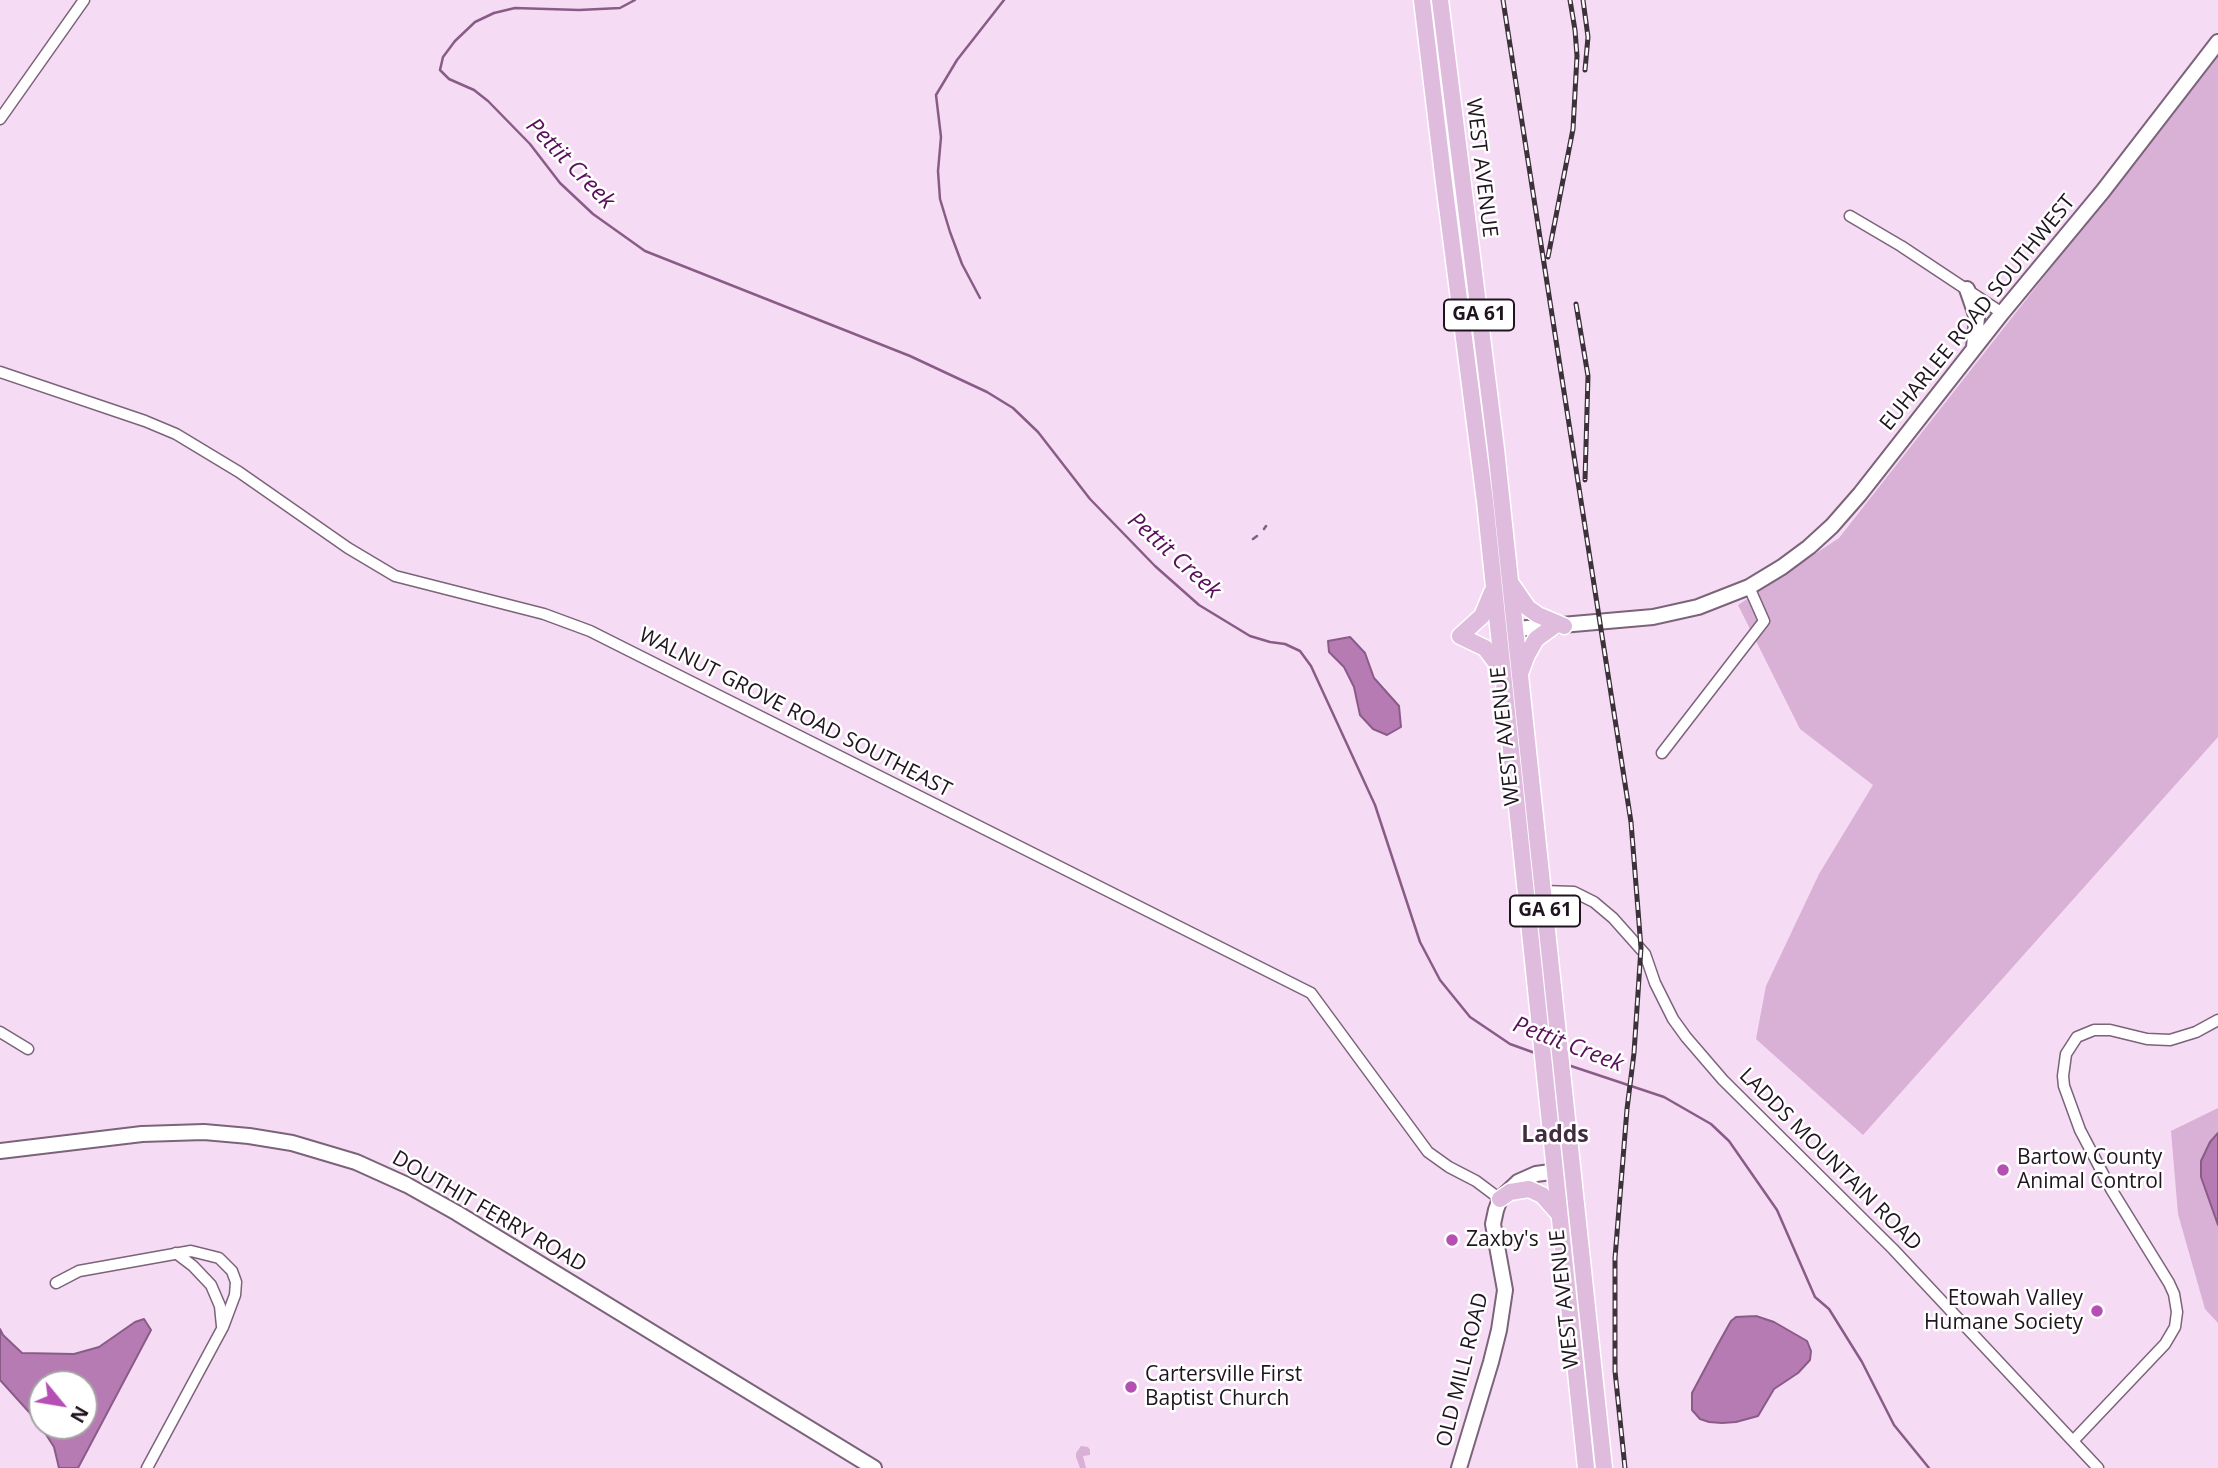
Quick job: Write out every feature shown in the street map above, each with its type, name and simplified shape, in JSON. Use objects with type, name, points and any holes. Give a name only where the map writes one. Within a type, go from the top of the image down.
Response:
[{"type":"main road","name":"WEST AVENUE","points":[[1422,0],[1472,395],[1586,1468]]},
{"type":"main road","name":"WEST AVENUE","points":[[1440,0],[1511,582],[1604,1468]]},
{"type":"main road","points":[[1511,582],[1528,608],[1559,626]]},
{"type":"main road","points":[[1493,583],[1491,596],[1482,616],[1460,636],[1485,648],[1502,671]]},
{"type":"main road","points":[[1521,673],[1536,639],[1559,626]]},
{"type":"main road","points":[[1500,1199],[1510,1192],[1528,1189],[1542,1195],[1559,1214]]},
{"type":"street","points":[[0,119],[83,0]]},
{"type":"street","name":"EUHARLEE ROAD SOUTHWEST","points":[[1498,631],[1667,614],[1709,603],[1749,587],[1795,558],[1832,526],[1860,494],[2002,313],[2110,182],[2218,42]]},
{"type":"street","points":[[1850,216],[1901,246],[2002,313]]},
{"type":"street","points":[[1967,289],[1977,318],[1973,351]]},
{"type":"street","name":"WALNUT GROVE ROAD SOUTHEAST","points":[[0,372],[145,421],[177,435],[239,472],[348,548],[395,576],[544,614],[590,631],[1311,993],[1428,1152],[1500,1199]]},
{"type":"street","points":[[1662,753],[1763,621],[1749,587]]},
{"type":"street","name":"LADDS MOUNTAIN ROAD","points":[[1543,891],[1574,892],[1584,896],[1613,918],[1643,952],[1673,1019],[1723,1080],[1893,1249],[2098,1468]]},
{"type":"street","points":[[2073,1441],[2165,1344],[2175,1327],[2177,1312],[2169,1283],[2111,1189],[2080,1130],[2064,1086],[2066,1054],[2077,1037],[2094,1030],[2170,1040],[2196,1032],[2218,1020]]},
{"type":"street","points":[[0,1032],[28,1049]]},
{"type":"street","name":"DOUTHIT FERRY ROAD","points":[[0,1154],[152,1133],[204,1132],[292,1143],[356,1163],[407,1185],[457,1213],[874,1468]]},
{"type":"street","points":[[1500,1199],[1507,1190],[1526,1177],[1573,1168]]},
{"type":"street","name":"OLD MILL ROAD","points":[[1459,1468],[1491,1362],[1505,1290],[1493,1224],[1500,1199]]},
{"type":"street","points":[[56,1283],[79,1271],[191,1251],[219,1258],[232,1271],[236,1282],[235,1295],[223,1327],[147,1468]]},
{"type":"street","points":[[176,1253],[211,1285],[220,1306],[223,1327]]},
{"type":"shaded area","points":[[2218,55],[2218,737],[1863,1135],[1756,1039],[1766,986],[1819,874],[1873,785],[1800,729],[1738,605],[1839,538]]},
{"type":"shaded area","points":[[1350,637],[1365,653],[1374,678],[1399,706],[1401,727],[1387,735],[1373,729],[1360,715],[1354,687],[1344,667],[1329,652],[1328,641]]},
{"type":"shaded area","points":[[2218,1108],[2218,1323],[2205,1309],[2178,1214],[2171,1131]]},
{"type":"shaded area","points":[[2218,1133],[2218,1225],[2201,1177],[2201,1161],[2210,1142]]},
{"type":"shaded area","points":[[1756,1316],[1774,1322],[1807,1341],[1811,1351],[1810,1360],[1798,1373],[1774,1389],[1758,1416],[1722,1423],[1700,1419],[1692,1410],[1692,1393],[1717,1346],[1736,1317]]},
{"type":"shaded area","points":[[144,1319],[151,1330],[98,1430],[98,1370],[28,1370],[28,1411],[0,1380],[0,1329],[22,1353],[74,1354],[99,1347],[135,1322]]},
{"type":"shaded area","points":[[50,1440],[93,1440],[78,1468],[59,1468]]},
{"type":"shaded area","points":[[1081,1446],[1090,1450],[1090,1455],[1083,1456],[1086,1468],[1080,1468],[1076,1457]]},
{"type":"waterway","name":"Pettit Creek","points":[[635,0],[620,8],[515,8],[494,13],[475,22],[455,41],[443,57],[440,70],[449,79],[474,90],[488,101],[530,144],[560,183],[593,214],[645,251],[910,356],[987,392],[1013,408],[1038,432],[1090,499],[1155,566],[1199,605],[1250,636],[1285,644],[1300,651],[1311,666],[1375,805],[1420,942],[1440,980],[1470,1017],[1510,1044],[1535,1053]]},
{"type":"waterway","points":[[980,298],[962,264],[940,199],[938,171],[941,137],[936,95],[957,60],[1004,0]]},
{"type":"waterway","points":[[1253,539],[1257,536]]},
{"type":"waterway","name":"Pettit Creek","points":[[1568,1065],[1664,1097],[1711,1124],[1729,1141],[1777,1210],[1815,1297],[1829,1309],[1862,1362],[1894,1425],[1929,1468]]},
{"type":"railway","points":[[1503,0],[1631,822],[1641,948],[1615,1258],[1615,1371],[1625,1468]]},
{"type":"railway","points":[[1548,257],[1573,129],[1577,56],[1570,0]]},
{"type":"railway","points":[[1583,0],[1588,37],[1585,70]]},
{"type":"railway","points":[[1576,304],[1588,376],[1585,480]]},
{"type":"place","name":"Bartow County Animal Control","points":[[2003,1170]]},
{"type":"place","name":"Zaxby's","points":[[1452,1240]]},
{"type":"place","name":"Etowah Valley Humane Society","points":[[2097,1311]]},
{"type":"place","name":"Cartersville First Baptist Church","points":[[1131,1387]]},
{"type":"district","name":"Ladds","points":[[1555,1135]]}]
